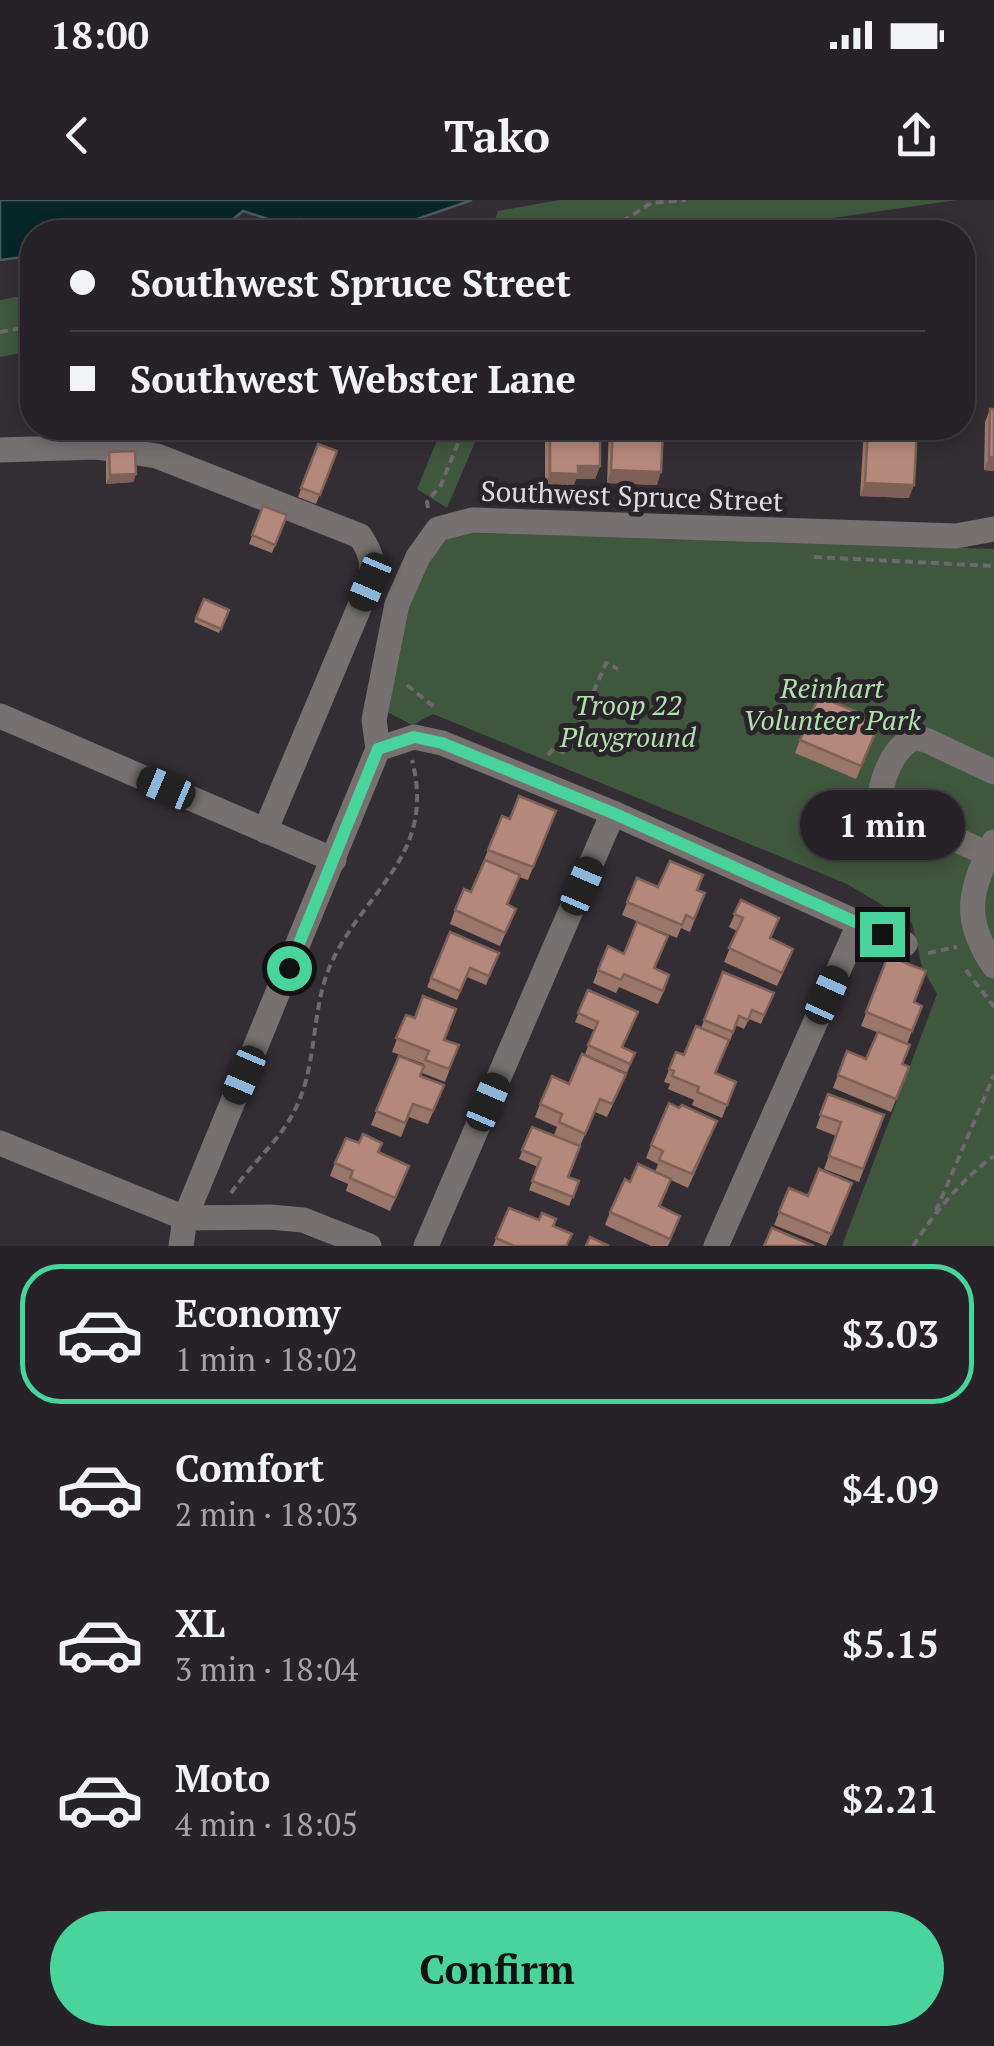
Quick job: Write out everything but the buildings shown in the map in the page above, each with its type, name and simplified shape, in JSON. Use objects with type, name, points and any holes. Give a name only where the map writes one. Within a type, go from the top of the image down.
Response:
[{"type":"street","points":[[0,450],[96,447],[157,456],[360,536],[374,566],[370,582],[266,831]]},
{"type":"street","name":"Southwest Spruce Street","points":[[438,529],[472,520],[956,536],[994,529]]},
{"type":"street","points":[[181,1246],[185,1218],[378,749],[374,720],[397,604],[418,558],[438,529]]},
{"type":"street","points":[[0,716],[334,860]]},
{"type":"street","points":[[378,749],[414,737],[442,743],[613,813],[904,944]]},
{"type":"street","points":[[994,772],[914,738],[897,751],[880,796],[892,811],[991,848],[973,894],[976,940],[994,966]]},
{"type":"street","points":[[426,1246],[613,813]]},
{"type":"street","points":[[716,1246],[859,924]]},
{"type":"street","points":[[0,1142],[185,1218],[303,1220],[369,1246]]},
{"type":"path","points":[[626,220],[651,203],[686,200]]},
{"type":"path","points":[[438,529],[430,518],[427,502],[440,485],[459,440]]},
{"type":"path","points":[[548,755],[554,748],[568,754],[606,663],[618,669]]},
{"type":"path","points":[[399,679],[434,707]]},
{"type":"path","points":[[214,1220],[235,1187],[270,1148],[299,1102],[324,981],[332,961],[403,857],[413,831],[420,788],[407,740]]},
{"type":"path","points":[[904,944],[927,952],[944,952],[976,940]]},
{"type":"path","points":[[936,1211],[994,1075]]},
{"type":"path","points":[[913,1246],[936,1211],[962,1182],[994,1156]]},
{"type":"green space","points":[[559,200],[957,200],[820,220],[495,220],[498,211]]},
{"type":"green space","points":[[20,296],[20,353],[0,357],[0,300]]},
{"type":"green space","points":[[437,440],[476,440],[447,508],[417,489]]},
{"type":"green space","name":"Reinhart Volunteer Park","points":[[438,529],[994,549],[994,1246],[842,1246],[937,994],[922,967],[912,923],[847,884],[433,714],[412,725],[382,709],[408,594]]},
{"type":"water","points":[[0,200],[472,200],[414,220],[271,220],[243,211],[232,220],[20,220],[20,258],[0,260]]},
{"type":"route","points":[[289,968],[378,749],[414,737],[442,743],[613,813],[882,934]]},
{"type":"park label","name":"Troop 22 Playground","points":[[628,721]]}]
